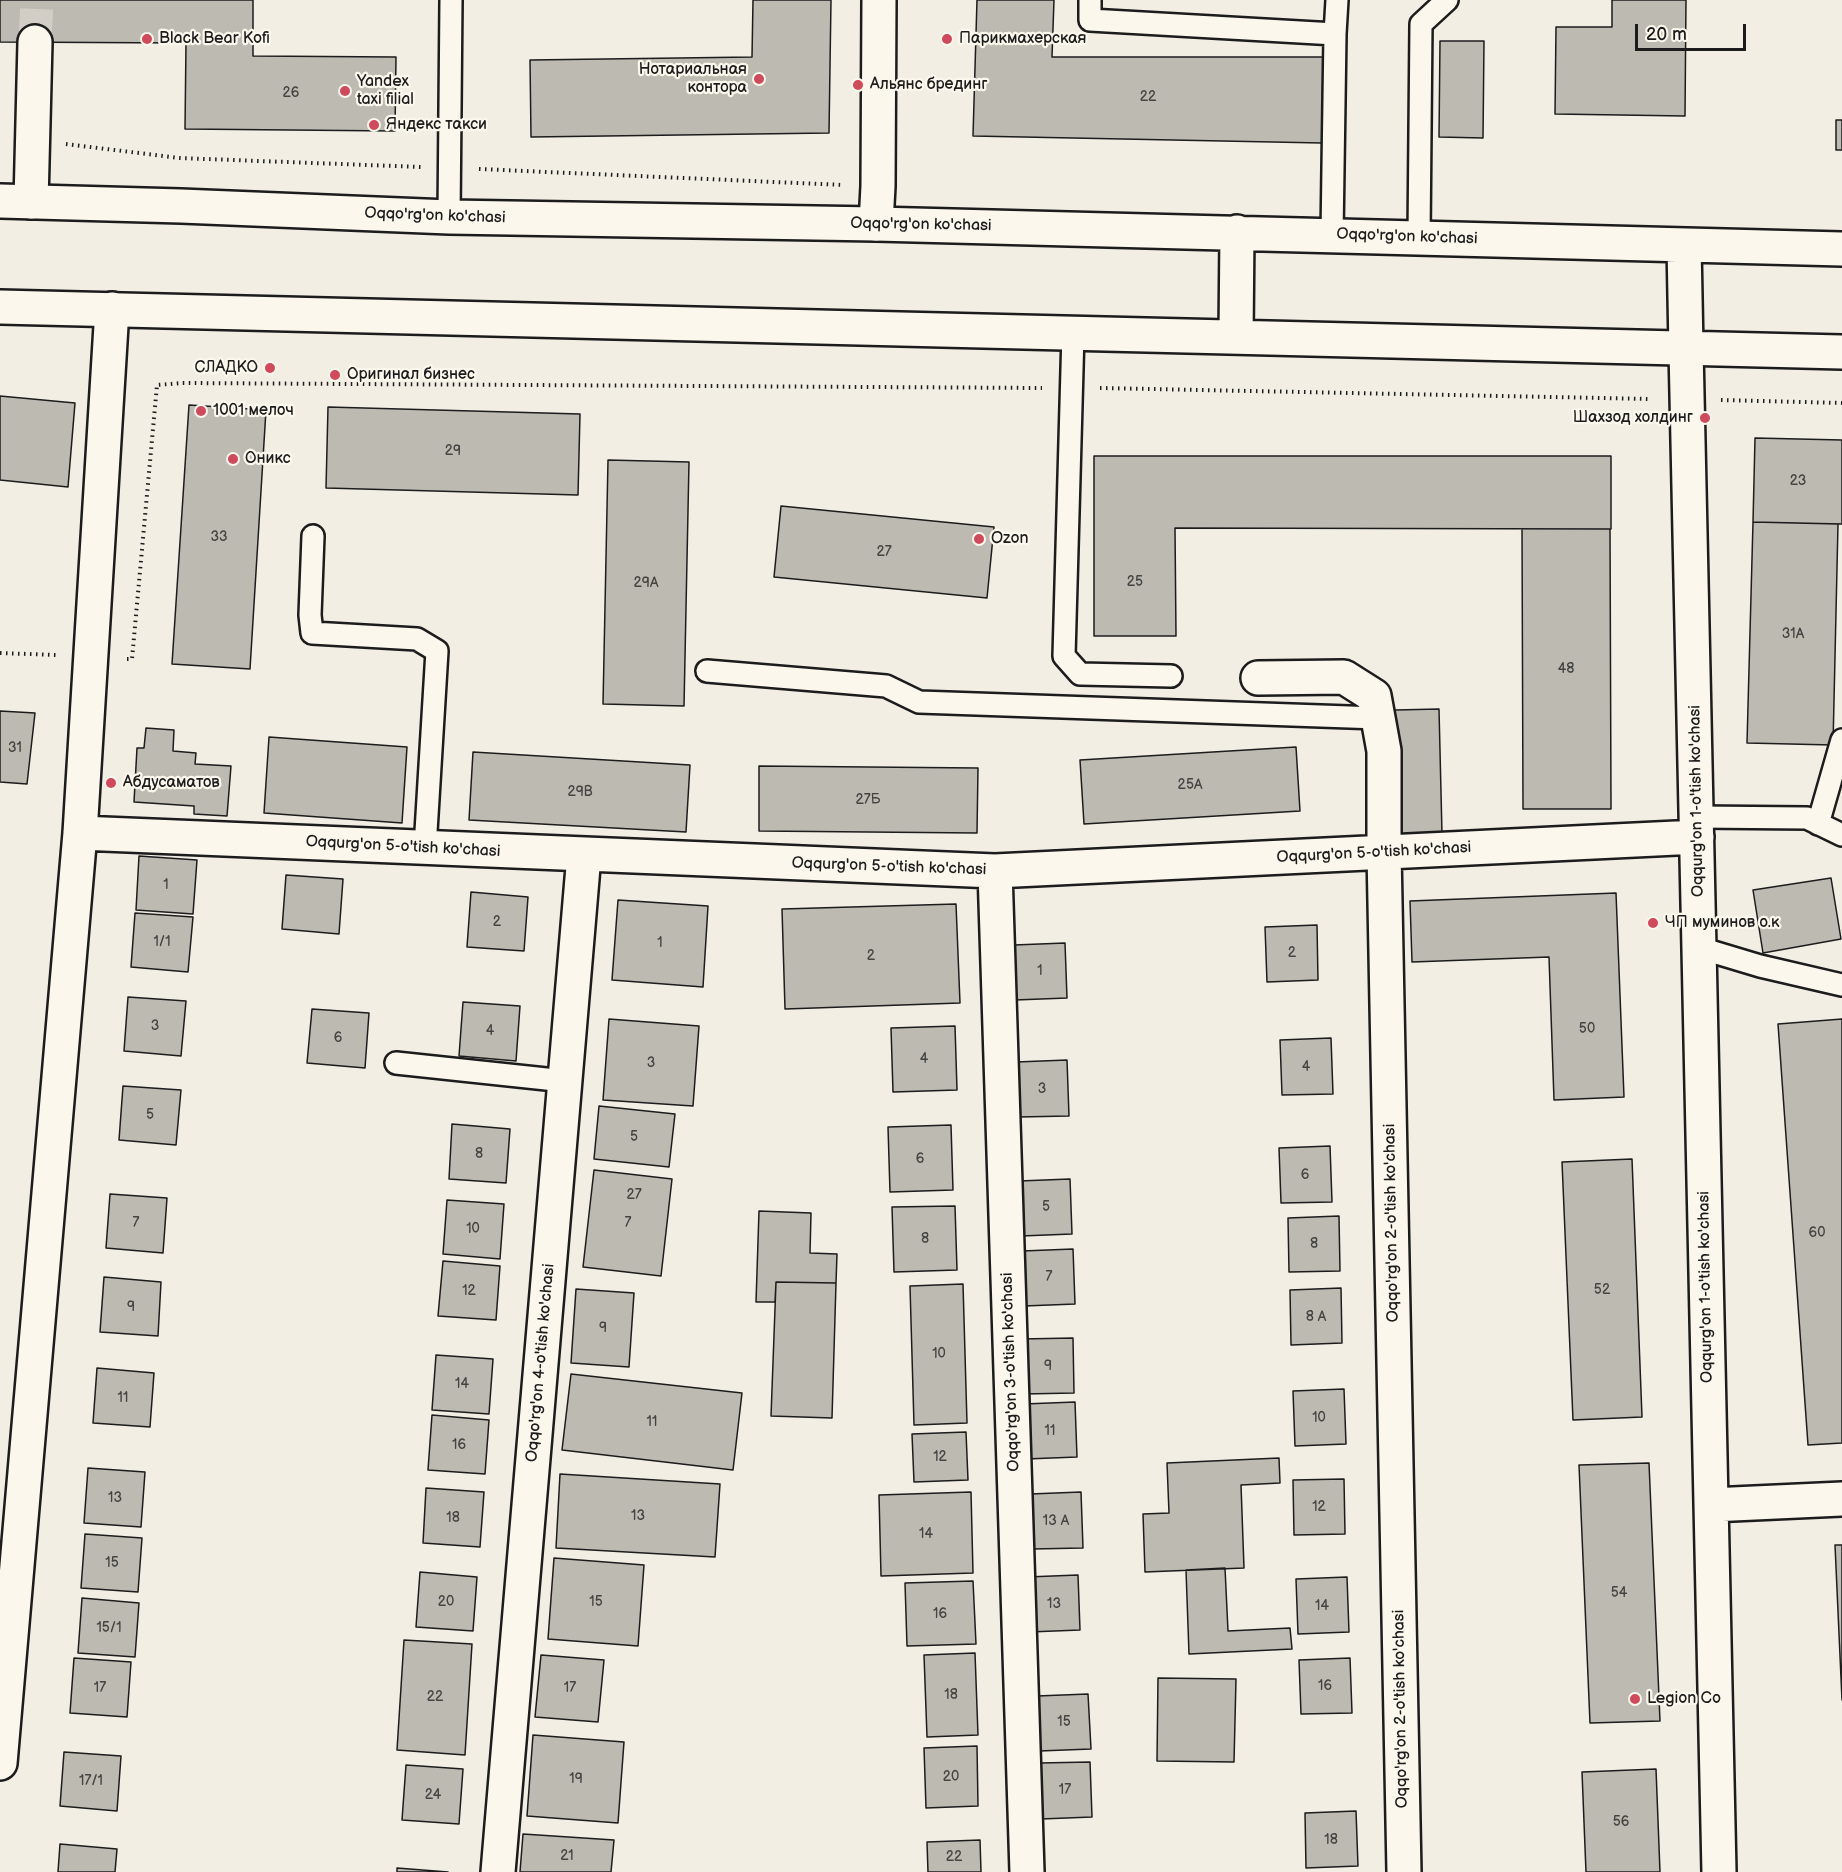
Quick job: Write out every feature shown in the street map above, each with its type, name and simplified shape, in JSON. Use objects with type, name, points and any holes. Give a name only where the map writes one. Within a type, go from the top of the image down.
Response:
[{"type":"street","points":[[876,224],[879,0]]},
{"type":"street","points":[[15,202],[35,42]]},
{"type":"street","name":"Oqqo'rg'on ko'chasi","points":[[15,202],[449,217],[1237,232],[1842,249]]},
{"type":"street","points":[[1236,337],[1237,232]]},
{"type":"street","name":"Oqqurg'on 1-o'tish ko'chasi","points":[[1684,244],[1719,1872]]},
{"type":"street","points":[[0,307],[1842,352]]},
{"type":"street","points":[[0,1763],[80,832],[112,309]]},
{"type":"street","name":"Oqqo'rg'on 2-o'tish ko'chasi","points":[[1258,678],[1344,677],[1374,696],[1384,751],[1384,852],[1404,1872]]},
{"type":"street","name":"Oqqurg'on 5-o'tish ko'chasi","points":[[80,832],[995,872],[1384,852],[1697,827]]},
{"type":"street","name":"Oqqo'rg'on 4-o'tish ko'chasi","points":[[498,1872],[584,855]]},
{"type":"street","name":"Oqqo'rg'on 3-o'tish ko'chasi","points":[[995,872],[1028,1872]]},
{"type":"street","points":[[1710,1505],[1842,1499]]},
{"type":"lane","points":[[449,217],[451,0]]},
{"type":"lane","points":[[1090,0],[1090,20],[1335,34]]},
{"type":"lane","points":[[1332,235],[1337,0]]},
{"type":"lane","points":[[1419,237],[1421,24],[1447,0]]},
{"type":"lane","points":[[1073,333],[1064,656],[1080,674],[1171,676]]},
{"type":"lane","points":[[313,536],[310,615],[312,633],[417,639],[437,651],[425,848]]},
{"type":"lane","points":[[707,670],[886,686],[919,702],[1378,718]]},
{"type":"lane","points":[[1818,824],[1842,740]]},
{"type":"lane","points":[[1697,827],[1807,819],[1842,835]]},
{"type":"lane","points":[[1700,948],[1760,966],[1842,985]]},
{"type":"lane","points":[[396,1063],[565,1081]]},
{"type":"path","points":[[132,659],[157,385],[194,383],[1071,388],[1842,403]]},
{"type":"building","points":[[0,0],[253,0],[253,56],[396,57],[395,131],[185,129],[186,43],[0,42]]},
{"type":"building","points":[[753,0],[831,0],[829,133],[531,137],[530,60],[752,57]]},
{"type":"building","points":[[977,0],[1054,0],[1052,57],[1323,57],[1322,143],[973,136]]},
{"type":"building","points":[[1612,0],[1686,0],[1685,116],[1555,114],[1556,27],[1612,27]]},
{"type":"building","points":[[1440,41],[1484,41],[1483,138],[1439,137]]},
{"type":"building","points":[[1836,120],[1842,120],[1842,150],[1836,150]]},
{"type":"building","points":[[0,396],[75,403],[68,487],[0,480]]},
{"type":"building","points":[[189,405],[266,410],[250,669],[172,664]]},
{"type":"building","points":[[328,407],[580,414],[578,495],[326,488]]},
{"type":"building","points":[[1755,438],[1842,440],[1842,524],[1753,522]]},
{"type":"building","points":[[1094,456],[1611,456],[1611,529],[1175,528],[1176,636],[1094,636]]},
{"type":"building","points":[[608,460],[689,462],[684,706],[603,704]]},
{"type":"building","points":[[781,506],[994,527],[987,598],[774,577]]},
{"type":"building","points":[[1753,522],[1838,524],[1833,745],[1747,743]]},
{"type":"building","points":[[1522,529],[1610,529],[1611,809],[1523,809]]},
{"type":"building","points":[[1439,709],[1442,834],[1398,835],[1395,710]]},
{"type":"building","points":[[0,711],[35,713],[27,784],[0,782]]},
{"type":"building","points":[[146,728],[174,730],[173,751],[196,753],[195,764],[231,766],[227,816],[194,814],[194,806],[134,802],[137,748],[144,748]]},
{"type":"building","points":[[269,737],[407,747],[402,823],[264,813]]},
{"type":"building","points":[[1296,747],[1300,811],[1084,824],[1080,760]]},
{"type":"building","points":[[473,752],[690,765],[686,832],[469,820]]},
{"type":"building","points":[[759,766],[978,768],[977,833],[759,831]]},
{"type":"building","points":[[139,856],[197,860],[193,914],[136,910]]},
{"type":"building","points":[[286,875],[343,879],[339,934],[282,929]]},
{"type":"building","points":[[1831,878],[1841,939],[1763,953],[1753,890]]},
{"type":"building","points":[[471,892],[528,897],[524,951],[467,947]]},
{"type":"building","points":[[1616,893],[1624,1097],[1554,1100],[1549,957],[1412,962],[1410,901]]},
{"type":"building","points":[[618,900],[708,906],[703,987],[612,980]]},
{"type":"building","points":[[956,904],[960,1003],[785,1009],[782,909]]},
{"type":"building","points":[[135,913],[193,917],[188,972],[131,967]]},
{"type":"building","points":[[1317,925],[1318,980],[1267,982],[1265,927]]},
{"type":"building","points":[[1065,943],[1067,998],[1015,1000],[1014,945]]},
{"type":"building","points":[[128,997],[186,1001],[181,1056],[124,1051]]},
{"type":"building","points":[[463,1002],[520,1006],[516,1061],[459,1056]]},
{"type":"building","points":[[312,1009],[369,1013],[365,1068],[307,1063]]},
{"type":"building","points":[[609,1019],[699,1026],[693,1106],[603,1100]]},
{"type":"building","points":[[1842,1019],[1842,1443],[1808,1445],[1778,1024]]},
{"type":"building","points":[[955,1026],[957,1090],[893,1092],[891,1028]]},
{"type":"building","points":[[1331,1038],[1333,1094],[1282,1095],[1280,1040]]},
{"type":"building","points":[[1067,1060],[1069,1116],[1018,1117],[1016,1062]]},
{"type":"building","points":[[123,1086],[181,1090],[176,1145],[119,1140]]},
{"type":"building","points":[[599,1106],[675,1114],[669,1167],[594,1159]]},
{"type":"building","points":[[452,1124],[510,1129],[506,1183],[449,1179]]},
{"type":"building","points":[[951,1125],[953,1190],[890,1192],[888,1127]]},
{"type":"building","points":[[1330,1146],[1332,1202],[1281,1203],[1279,1148]]},
{"type":"building","points":[[1632,1159],[1642,1417],[1573,1420],[1562,1162]]},
{"type":"building","points":[[594,1170],[672,1179],[661,1276],[583,1267]]},
{"type":"building","points":[[1070,1179],[1072,1234],[1021,1236],[1019,1181]]},
{"type":"building","points":[[110,1194],[167,1198],[163,1253],[106,1248]]},
{"type":"building","points":[[447,1200],[504,1204],[500,1259],[443,1254]]},
{"type":"building","points":[[955,1206],[957,1270],[894,1272],[892,1207]]},
{"type":"building","points":[[759,1211],[811,1213],[810,1253],[837,1254],[836,1283],[776,1282],[775,1302],[756,1302]]},
{"type":"building","points":[[1339,1216],[1340,1271],[1289,1272],[1288,1218]]},
{"type":"building","points":[[1073,1249],[1075,1304],[1024,1306],[1022,1251]]},
{"type":"building","points":[[443,1261],[500,1266],[496,1320],[438,1316]]},
{"type":"building","points":[[104,1277],[161,1282],[158,1336],[100,1332]]},
{"type":"building","points":[[776,1282],[836,1283],[832,1418],[771,1416]]},
{"type":"building","points":[[963,1284],[967,1423],[914,1425],[910,1286]]},
{"type":"building","points":[[1341,1288],[1342,1343],[1291,1345],[1290,1290]]},
{"type":"building","points":[[576,1289],[634,1293],[629,1367],[571,1363]]},
{"type":"building","points":[[1073,1338],[1074,1393],[1023,1394],[1021,1339]]},
{"type":"building","points":[[436,1355],[493,1359],[489,1414],[432,1410]]},
{"type":"building","points":[[97,1368],[154,1373],[150,1427],[93,1423]]},
{"type":"building","points":[[571,1374],[742,1393],[733,1470],[562,1450]]},
{"type":"building","points":[[1344,1389],[1346,1444],[1295,1446],[1293,1391]]},
{"type":"building","points":[[1075,1402],[1077,1457],[1026,1459],[1024,1404]]},
{"type":"building","points":[[432,1415],[489,1420],[485,1474],[428,1470]]},
{"type":"building","points":[[966,1432],[968,1480],[914,1482],[912,1434]]},
{"type":"building","points":[[1279,1458],[1280,1483],[1241,1485],[1244,1568],[1145,1572],[1143,1514],[1169,1513],[1167,1463]]},
{"type":"building","points":[[1649,1463],[1660,1721],[1590,1723],[1579,1465]]},
{"type":"building","points":[[88,1468],[145,1472],[141,1527],[84,1523]]},
{"type":"building","points":[[560,1474],[720,1484],[715,1557],[556,1548]]},
{"type":"building","points":[[1344,1479],[1345,1534],[1294,1535],[1293,1480]]},
{"type":"building","points":[[426,1488],[484,1492],[480,1547],[423,1543]]},
{"type":"building","points":[[971,1492],[973,1573],[881,1576],[879,1495]]},
{"type":"building","points":[[1081,1492],[1083,1548],[1032,1549],[1030,1494]]},
{"type":"building","points":[[85,1534],[142,1538],[138,1592],[81,1588]]},
{"type":"building","points":[[1835,1545],[1842,1545],[1842,1700]]},
{"type":"building","points":[[554,1558],[644,1565],[638,1646],[548,1639]]},
{"type":"building","points":[[1225,1568],[1228,1631],[1290,1628],[1292,1649],[1189,1654],[1186,1570]]},
{"type":"building","points":[[420,1572],[477,1577],[473,1631],[416,1627]]},
{"type":"building","points":[[1078,1575],[1080,1630],[1029,1632],[1027,1577]]},
{"type":"building","points":[[1347,1577],[1349,1632],[1298,1634],[1296,1579]]},
{"type":"building","points":[[973,1581],[976,1644],[907,1646],[905,1583]]},
{"type":"building","points":[[82,1598],[139,1603],[135,1657],[78,1653]]},
{"type":"building","points":[[404,1640],[472,1644],[465,1755],[397,1750]]},
{"type":"building","points":[[975,1653],[978,1735],[927,1737],[924,1655]]},
{"type":"building","points":[[541,1655],[604,1660],[598,1722],[535,1717]]},
{"type":"building","points":[[74,1658],[131,1662],[127,1717],[70,1713]]},
{"type":"building","points":[[1350,1658],[1352,1713],[1301,1714],[1299,1660]]},
{"type":"building","points":[[1158,1678],[1236,1679],[1234,1762],[1157,1761]]},
{"type":"building","points":[[1088,1694],[1091,1749],[1039,1751],[1037,1696]]},
{"type":"building","points":[[533,1735],[624,1742],[618,1823],[527,1816]]},
{"type":"building","points":[[977,1746],[978,1806],[926,1808],[924,1748]]},
{"type":"building","points":[[64,1752],[121,1756],[117,1811],[60,1806]]},
{"type":"building","points":[[1090,1762],[1092,1817],[1041,1819],[1039,1763]]},
{"type":"building","points":[[406,1765],[463,1769],[459,1824],[402,1820]]},
{"type":"building","points":[[1656,1769],[1660,1872],[1586,1872],[1582,1772]]},
{"type":"building","points":[[1356,1811],[1358,1866],[1306,1868],[1305,1813]]},
{"type":"building","points":[[523,1834],[614,1840],[611,1872],[520,1872]]},
{"type":"building","points":[[980,1840],[981,1872],[928,1872],[927,1842]]},
{"type":"building","points":[[60,1844],[117,1849],[115,1872],[58,1872]]},
{"type":"building","points":[[397,1868],[448,1872],[397,1872]]},
{"type":"tunnel","points":[[35,42],[37,0]]},
{"type":"place","name":"Black Bear Kofi","points":[[147,39]]},
{"type":"place","name":"Парикмахерская","points":[[947,39]]},
{"type":"place","name":"Нотариальная контора","points":[[759,79]]},
{"type":"place","name":"Альянс брединг","points":[[858,85]]},
{"type":"place","name":"Yandex taxi filial","points":[[345,91]]},
{"type":"place","name":"Яндекс такси","points":[[374,125]]},
{"type":"place","name":"СЛАДКО","points":[[270,368]]},
{"type":"place","name":"Оригинал бизнес","points":[[335,375]]},
{"type":"place","name":"1001 мелоч","points":[[201,411]]},
{"type":"place","name":"Шахзод холдинг","points":[[1705,418]]},
{"type":"place","name":"Оникс","points":[[233,459]]},
{"type":"place","name":"Ozon","points":[[979,539]]},
{"type":"place","name":"Абдусаматов","points":[[111,783]]},
{"type":"place","name":"ЧП муминов о.к","points":[[1653,923]]},
{"type":"place","name":"Legion Co","points":[[1635,1699]]}]
